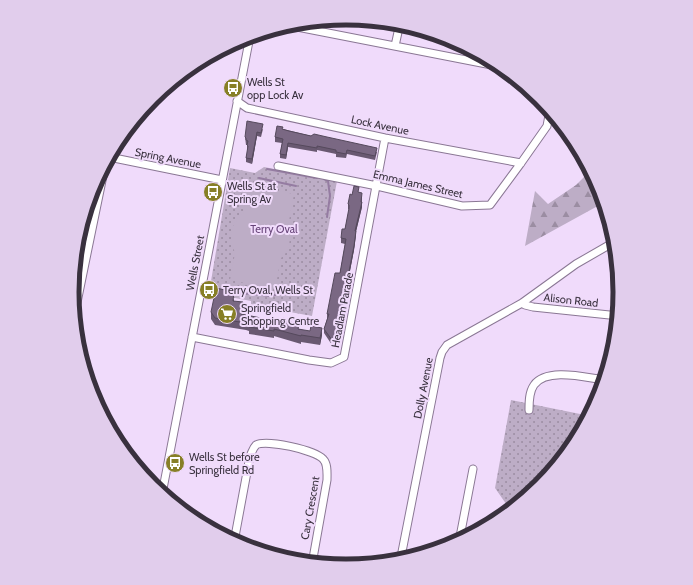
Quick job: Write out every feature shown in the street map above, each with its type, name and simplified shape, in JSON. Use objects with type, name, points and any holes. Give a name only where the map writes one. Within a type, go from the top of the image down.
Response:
[{"type":"street","points":[[304,28],[484,64]]},
{"type":"street","points":[[394,46],[398,30]]},
{"type":"street","name":"Wells Street","points":[[163,488],[249,43]]},
{"type":"street","name":"Lock Avenue","points":[[237,101],[247,108],[385,138],[521,163]]},
{"type":"street","name":"Emma James Street","points":[[278,166],[377,186],[462,206],[490,205],[547,126],[549,117]]},
{"type":"street","name":"Headlam Parade","points":[[192,337],[331,363],[344,357],[385,138]]},
{"type":"street","name":"Spring Avenue","points":[[115,158],[222,180]]},
{"type":"street","points":[[79,293],[101,186]]},
{"type":"street","name":"Dolly Avenue","points":[[401,554],[442,352],[447,345],[522,303],[576,264],[610,245]]},
{"type":"street","name":"Alison Road","points":[[522,303],[533,307],[613,315]]},
{"type":"street","points":[[529,410],[533,386],[540,380],[550,376],[561,375],[600,379]]},
{"type":"street","name":"Cary Crescent","points":[[235,536],[252,450],[261,444],[279,445],[308,451],[324,459],[328,468],[313,558]]},
{"type":"street","points":[[460,534],[473,469]]},
{"type":"green space","name":"Terry Oval","points":[[264,167],[337,181],[312,316],[251,305],[251,301],[209,293],[230,168],[255,173]]},
{"type":"green space","points":[[586,175],[599,205],[525,246],[535,191],[548,204],[576,185]]},
{"type":"green space","points":[[249,185],[294,194],[288,226],[290,236],[289,246],[281,258],[275,289],[230,280],[235,253],[231,236],[233,226],[238,218],[243,214]]},
{"type":"green space","points":[[511,400],[584,415],[559,455],[536,482],[523,494],[508,506],[495,488]]},
{"type":"building","points":[[247,121],[263,124],[261,133],[257,132],[252,159],[246,158],[248,146],[248,141],[245,137]]},
{"type":"building","points":[[277,126],[283,127],[282,129],[311,136],[314,134],[377,148],[375,156],[347,150],[346,154],[317,146],[317,148],[288,143],[286,155],[280,154],[283,139],[275,137]]},
{"type":"building","points":[[354,186],[359,187],[358,192],[362,193],[362,202],[355,231],[354,246],[340,322],[336,333],[338,334],[335,342],[324,329],[329,314],[327,314],[335,273],[340,273],[346,239],[341,238],[342,229],[345,229],[350,194],[352,195]]},
{"type":"building","points":[[216,288],[234,292],[233,301],[243,302],[241,314],[282,324],[283,318],[290,320],[290,322],[299,324],[298,329],[310,331],[311,326],[322,328],[320,338],[301,336],[274,329],[274,331],[249,327],[249,324],[246,323],[215,318],[211,312]]},
{"type":"waterway","points":[[267,169],[317,178]]},
{"type":"waterway","points":[[259,178],[296,186]]},
{"type":"waterway","points":[[324,179],[328,181],[330,196],[327,217]]},
{"type":"waterway","points":[[232,292],[272,296],[280,293],[284,287]]},
{"type":"place","name":"Wells St opp Lock Av","points":[[233,88]]},
{"type":"place","name":"Wells St at Spring Av","points":[[213,192]]},
{"type":"place","name":"Terry Oval, Wells St","points":[[209,290]]},
{"type":"place","name":"Springfield Shopping Centre","points":[[227,314]]},
{"type":"place","name":"Wells St before Springfield Rd","points":[[175,463]]}]
